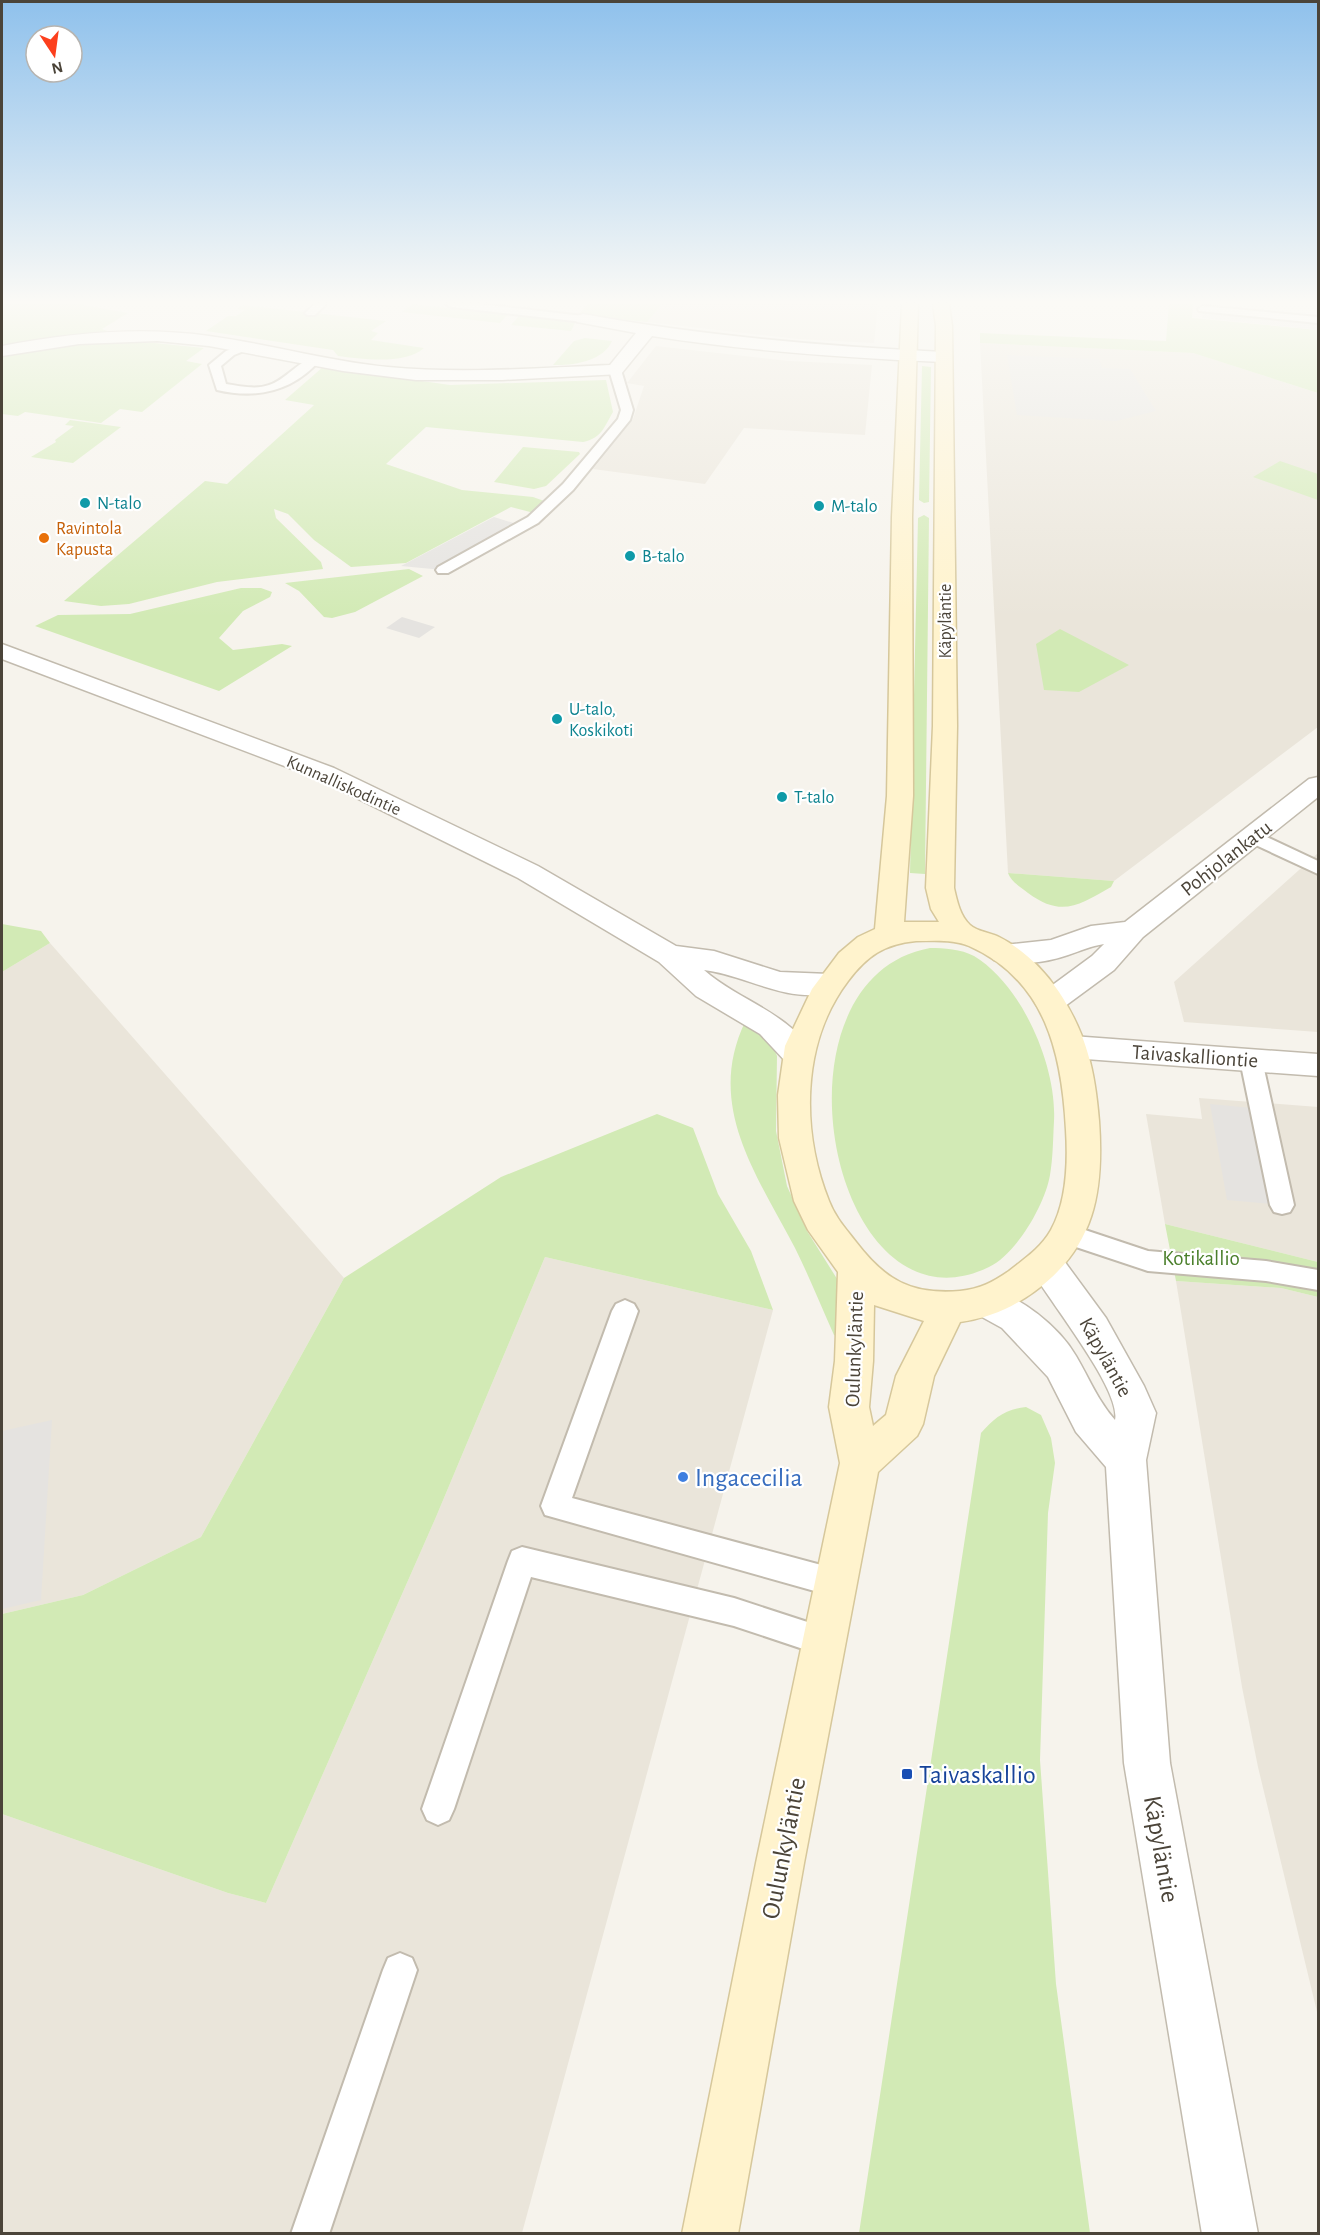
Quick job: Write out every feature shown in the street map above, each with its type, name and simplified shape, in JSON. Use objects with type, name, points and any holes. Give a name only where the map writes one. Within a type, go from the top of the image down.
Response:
[{"type":"main road","points":[[889,934],[900,796],[905,408]]},
{"type":"main road","name":"Käpyläntie","points":[[944,408],[945,737],[940,882],[945,909],[961,934]]},
{"type":"main road","points":[[916,931],[961,934],[979,939],[1004,953],[1032,978],[1050,1002],[1072,1047],[1081,1112],[1083,1182],[1067,1234],[1046,1264],[1001,1297],[974,1305],[949,1307],[902,1300],[875,1287],[856,1269],[821,1221],[806,1180],[794,1111],[798,1055],[805,1032],[829,984],[856,954],[873,941],[889,934],[916,931]]},
{"type":"main road","name":"Oulunkyläntie","points":[[710,2234],[860,1463],[849,1407],[854,1361],[856,1269]]},
{"type":"main road","points":[[860,1463],[903,1424],[915,1376],[949,1307]]},
{"type":"street","name":"Kunnalliskodintie","points":[[2,651],[325,773],[528,872],[669,955],[707,989],[771,1026],[798,1055]]},
{"type":"street","name":"Pohjolankatu","points":[[1050,1002],[1103,963],[1133,930],[1318,786]]},
{"type":"street","name":"Pohjolankatu","points":[[1004,953],[1030,953],[1055,949],[1091,936],[1133,930]]},
{"type":"street","name":"Kunnalliskodintie","points":[[669,955],[714,962],[779,982],[829,984]]},
{"type":"street","name":"Taivaskalliontie","points":[[1072,1047],[1318,1065]]},
{"type":"street","name":"Käpyläntie","points":[[1046,1264],[1093,1329],[1125,1386],[1136,1413],[1125,1460],[1147,1763],[1230,2234]]},
{"type":"street","name":"Käpyläntie","points":[[986,1301],[1015,1317],[1061,1365],[1090,1420],[1125,1460]]},
{"type":"lane","points":[[443,570],[533,520],[568,487],[624,420],[626,408]]},
{"type":"lane","points":[[1254,837],[1318,868]]},
{"type":"lane","points":[[1251,1060],[1282,1205]]},
{"type":"lane","points":[[1067,1234],[1148,1261],[1266,1271],[1316,1278]]},
{"type":"lane","points":[[625,1311],[555,1506],[836,1583]]},
{"type":"lane","points":[[438,1809],[522,1561],[734,1612],[824,1641]]},
{"type":"lane","points":[[310,2234],[400,1970]]},
{"type":"shaded area","points":[[637,408],[868,408],[865,435],[744,428],[705,484],[593,469],[633,419]]},
{"type":"shaded area","points":[[983,408],[1318,408],[1318,727],[1114,881],[1008,873]]},
{"type":"shaded area","points":[[1016,408],[1154,408],[1156,411],[1116,421],[1017,415]]},
{"type":"shaded area","points":[[494,517],[523,526],[443,570],[401,566]]},
{"type":"shaded area","points":[[402,617],[435,627],[419,638],[386,628]]},
{"type":"shaded area","points":[[1318,853],[1318,1032],[1184,1022],[1174,982]]},
{"type":"shaded area","points":[[50,943],[344,1278],[201,1537],[83,1595],[2,1614],[2,972]]},
{"type":"shaded area","points":[[1199,1098],[1318,1107],[1318,1262],[1165,1224],[1146,1114],[1202,1119]]},
{"type":"shaded area","points":[[1210,1104],[1262,1109],[1282,1205],[1227,1200]]},
{"type":"shaded area","points":[[545,1257],[773,1310],[522,2233],[2,2234],[2,1814],[228,1893],[266,1903],[436,1517]]},
{"type":"shaded area","points":[[1176,1281],[1281,1288],[1318,1297],[1318,2016],[1258,1767],[1242,1687]]},
{"type":"shaded area","points":[[52,1420],[41,1600],[2,1609],[2,1431]]},
{"type":"green space","points":[[2,408],[147,408],[142,412],[120,409],[101,423],[25,412],[18,416],[2,414]]},
{"type":"green space","points":[[310,408],[612,408],[613,412],[598,435],[583,442],[426,427],[386,464],[462,490],[533,497],[547,502],[534,513],[511,507],[406,563],[351,567],[314,540],[288,514],[274,509],[276,518],[321,562],[323,569],[217,582],[129,604],[101,606],[64,601],[205,481],[227,484]]},
{"type":"green space","points":[[921,408],[930,408],[929,502],[924,503],[919,500]]},
{"type":"green space","points":[[70,420],[121,427],[73,463],[31,457],[56,442],[55,440],[74,426],[65,425]]},
{"type":"green space","points":[[523,447],[579,452],[580,454],[546,486],[534,489],[494,482]]},
{"type":"green space","points":[[1280,461],[1318,474],[1318,500],[1253,477]]},
{"type":"green space","points":[[924,515],[929,518],[925,874],[910,873],[918,518]]},
{"type":"green space","points":[[409,569],[423,576],[355,612],[332,618],[324,617],[299,591],[285,583]]},
{"type":"green space","points":[[241,588],[261,588],[272,592],[270,597],[243,611],[219,638],[233,650],[282,644],[292,646],[219,691],[35,626],[58,615],[130,614]]},
{"type":"green space","points":[[1060,629],[1129,665],[1079,692],[1044,690],[1036,644]]},
{"type":"green space","points":[[1008,873],[1114,881],[1111,887],[1089,899],[1061,907],[1040,901],[1014,882]]},
{"type":"green space","points":[[2,924],[41,931],[50,943],[2,972]]},
{"type":"green space","points":[[930,948],[958,950],[974,956],[991,969],[1007,986],[1021,1006],[1043,1052],[1050,1076],[1054,1121],[1052,1162],[1047,1187],[1036,1214],[1019,1240],[999,1261],[989,1267],[934,1277],[889,1254],[856,1208],[837,1148],[832,1083],[845,1022],[877,974]]},
{"type":"green space","points":[[745,1022],[772,1044],[777,1056],[776,1131],[787,1186],[807,1231],[839,1282],[838,1337],[834,1335],[800,1259],[752,1167],[741,1139],[733,1111],[731,1082],[734,1053]]},
{"type":"green space","points":[[657,1114],[693,1128],[718,1194],[751,1251],[773,1310],[545,1257],[436,1517],[266,1903],[228,1893],[2,1814],[2,1614],[83,1595],[201,1537],[344,1278],[501,1177]]},
{"type":"green space","name":"Kotikallio","points":[[1165,1224],[1318,1262],[1318,1297],[1281,1288],[1176,1281]]},
{"type":"green space","points":[[1026,1407],[1041,1415],[1051,1438],[1055,1463],[1048,1513],[1040,1760],[1056,1984],[1090,2233],[859,2233],[981,1433],[1000,1415]]},
{"type":"place","name":"N-talo","points":[[85,503]]},
{"type":"place","name":"M-talo","points":[[819,506]]},
{"type":"place","name":"Ravintola Kapusta","points":[[44,538]]},
{"type":"place","name":"B-talo","points":[[630,556]]},
{"type":"place","name":"U-talo, Koskikoti","points":[[557,719]]},
{"type":"place","name":"T-talo","points":[[782,797]]},
{"type":"place","name":"Ingacecilia","points":[[683,1477]]},
{"type":"place","name":"Taivaskallio","points":[[907,1774]]}]
